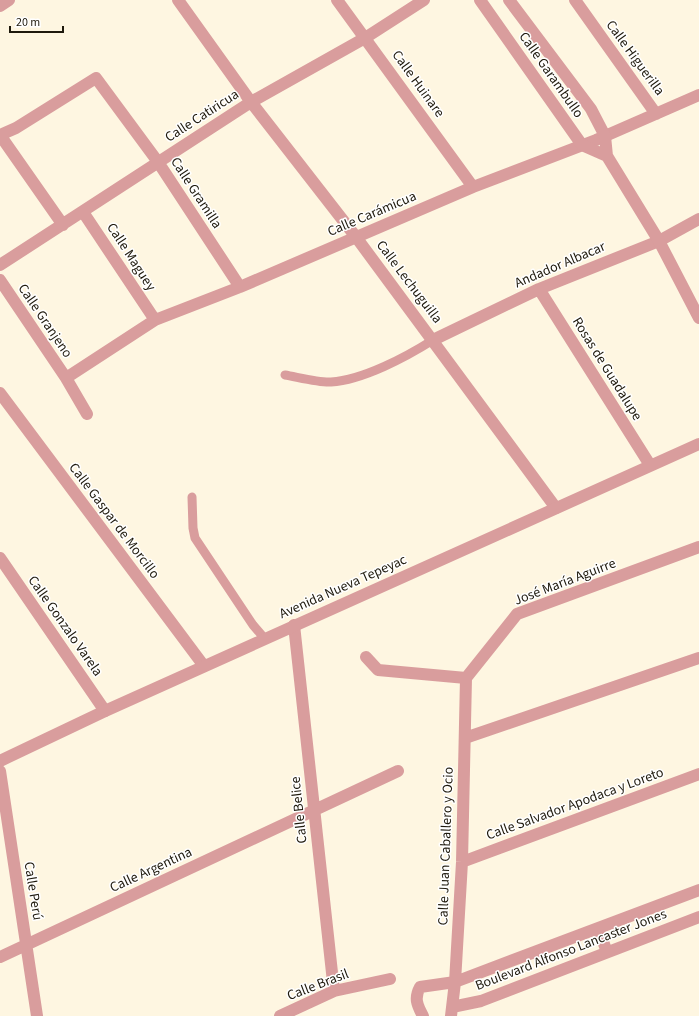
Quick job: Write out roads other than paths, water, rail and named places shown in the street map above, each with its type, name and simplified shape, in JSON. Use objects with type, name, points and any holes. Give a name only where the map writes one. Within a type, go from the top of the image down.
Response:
[{"type":"street","points":[[0,6],[9,0]]},
{"type":"street","name":"Calle Lechuguilla","points":[[178,0],[251,102],[356,237],[556,508]]},
{"type":"street","name":"Calle Huinare","points":[[337,0],[473,187]]},
{"type":"street","name":"Calle Catiricua","points":[[0,265],[251,102],[365,38],[424,0]]},
{"type":"street","name":"Calle Garambullo","points":[[480,0],[582,145]]},
{"type":"street","name":"Calle Garambullo","points":[[509,0],[591,109],[605,136],[607,156],[659,241],[699,318]]},
{"type":"street","name":"Calle Higuerilla","points":[[575,0],[656,114]]},
{"type":"street","name":"Calle Gramilla","points":[[0,135],[16,128],[96,78],[158,162],[240,287]]},
{"type":"street","name":"Calle Carámicua","points":[[66,378],[155,320],[240,287],[473,187],[605,136],[699,95]]},
{"type":"street","points":[[0,135],[63,225]]},
{"type":"street","points":[[582,145],[607,156]]},
{"type":"street","name":"Calle Maguey","points":[[83,212],[155,320]]},
{"type":"street","name":"Andador Albacar","points":[[433,340],[539,289],[659,241],[699,219]]},
{"type":"street","name":"Calle Granjeno","points":[[0,280],[66,378],[87,414]]},
{"type":"street","name":"Rosas de Guadalupe","points":[[539,289],[650,465]]},
{"type":"street","name":"Calle Gaspar de Morcillo","points":[[2,399],[204,666]]},
{"type":"street","name":"Avenida Nueva Tepeyac","points":[[0,761],[105,711],[294,625],[699,444]]},
{"type":"street","name":"José María Aguirre","points":[[466,678],[517,614],[699,547]]},
{"type":"street","name":"Calle Gonzalo Varela","points":[[0,558],[105,711]]},
{"type":"street","name":"Calle Belice","points":[[294,625],[334,991]]},
{"type":"street","points":[[366,657],[378,670],[466,678]]},
{"type":"street","points":[[464,738],[699,658]]},
{"type":"street","name":"Calle Juan Caballero y Ocio","points":[[451,1012],[455,982],[462,862],[466,678]]},
{"type":"street","name":"Calle Perú","points":[[0,770],[37,1016]]},
{"type":"street","name":"Calle Argentina","points":[[0,957],[398,771]]},
{"type":"street","name":"Calle Salvador Apodaca y Loreto","points":[[462,862],[699,774]]},
{"type":"street","name":"Boulevard Alfonso Lancaster Jones","points":[[423,1016],[418,1007],[416,994],[420,987],[455,982],[699,890]]},
{"type":"street","name":"Boulevard Alfonso Lancaster Jones","points":[[451,1012],[699,917]]},
{"type":"street","points":[[598,928],[607,952]]},
{"type":"street","name":"Calle Brasil","points":[[280,1016],[334,991],[390,979]]},
{"type":"lane","points":[[285,375],[330,382],[362,375],[414,352],[433,340]]},
{"type":"lane","points":[[192,497],[193,528],[195,538],[253,625],[265,639]]}]
